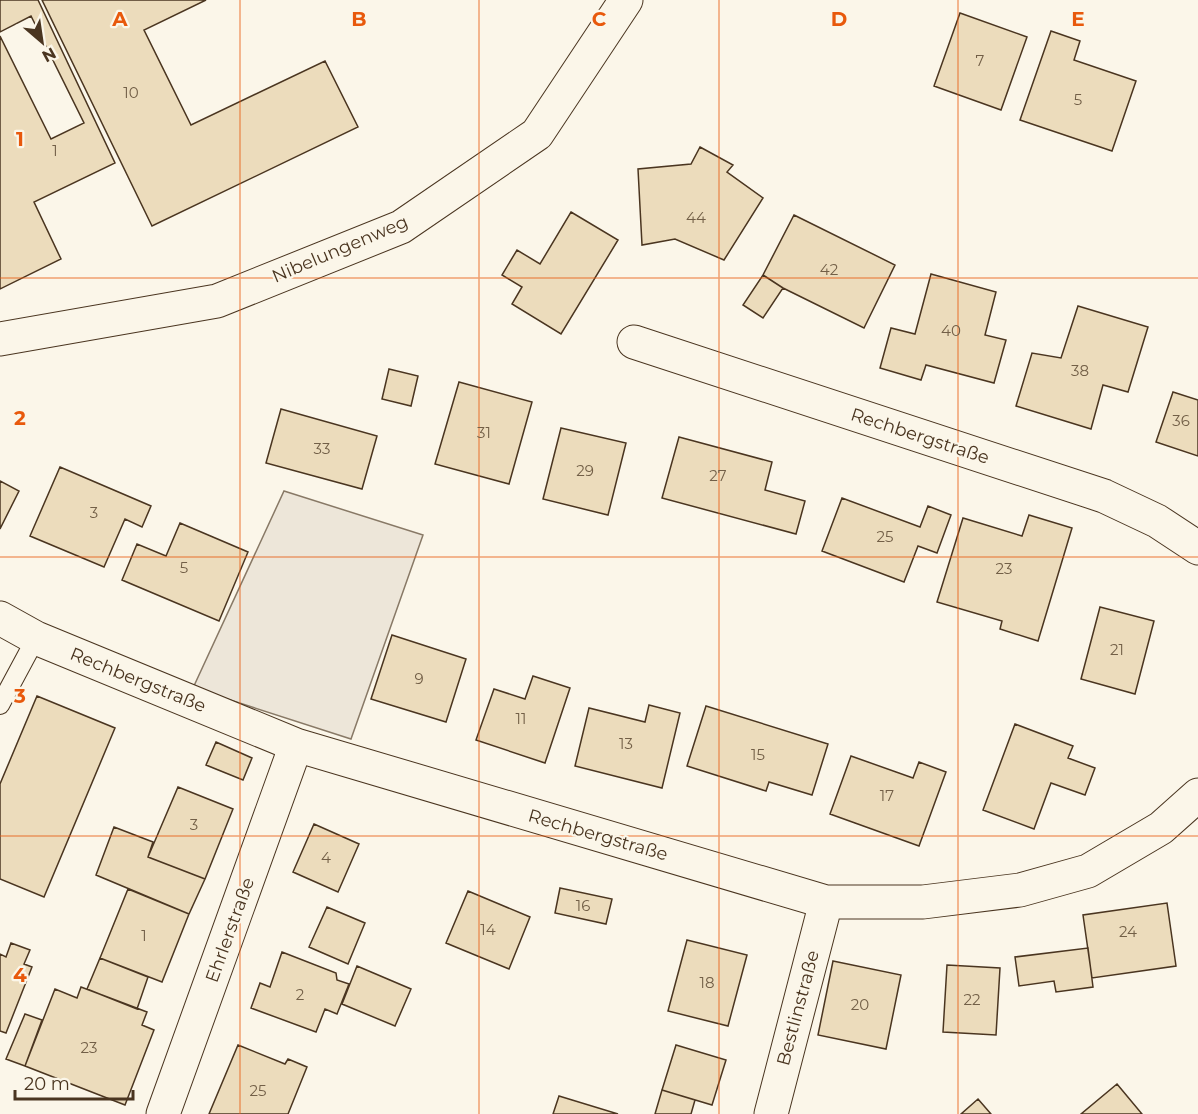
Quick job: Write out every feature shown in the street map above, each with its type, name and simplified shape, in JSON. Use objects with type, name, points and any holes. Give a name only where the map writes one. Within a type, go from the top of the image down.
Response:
[{"type":"street","name":"Nibelungenweg","points":[[0,339],[217,301],[400,227],[537,134],[626,0]]},
{"type":"street","name":"Rechbergstraße","points":[[634,342],[1104,496],[1157,521],[1198,548]]},
{"type":"street","name":"Rechbergstraße","points":[[0,618],[36,638],[296,745],[826,902],[923,902],[1020,890],[1088,871],[1161,828],[1198,795]]},
{"type":"street","name":"Ehrlerstraße","points":[[163,1114],[296,745]]},
{"type":"street","name":"Bestlinstraße","points":[[771,1114],[826,902]]},
{"type":"lane","points":[[0,705],[36,638]]},
{"type":"shaded area","points":[[284,491],[423,535],[351,739],[193,688]]},
{"type":"building","points":[[0,0],[38,0],[115,163],[34,202],[61,259],[0,289],[0,36],[51,139],[84,123],[31,16],[0,32]]},
{"type":"building","points":[[42,0],[206,0],[144,30],[191,125],[325,61],[358,127],[152,226]]},
{"type":"building","points":[[960,13],[1027,37],[1001,110],[934,86]]},
{"type":"building","points":[[1051,31],[1080,41],[1074,60],[1136,81],[1112,151],[1020,120]]},
{"type":"building","points":[[700,147],[733,165],[727,172],[763,198],[724,260],[675,239],[642,245],[638,169],[691,164]]},
{"type":"building","points":[[571,212],[618,240],[561,334],[512,304],[522,287],[502,275],[517,250],[540,264]]},
{"type":"building","points":[[794,215],[895,265],[864,328],[783,288],[763,275]]},
{"type":"building","points":[[931,274],[996,292],[985,335],[1006,340],[994,383],[926,365],[921,380],[880,368],[891,328],[915,334]]},
{"type":"building","points":[[763,275],[783,288],[763,318],[743,305]]},
{"type":"building","points":[[1078,306],[1148,327],[1128,392],[1103,385],[1091,429],[1016,406],[1032,353],[1061,358]]},
{"type":"building","points":[[389,369],[418,376],[411,406],[382,399]]},
{"type":"building","points":[[459,382],[532,402],[509,484],[435,464]]},
{"type":"building","points":[[1173,392],[1198,400],[1198,456],[1156,442]]},
{"type":"building","points":[[281,409],[377,436],[362,489],[266,463]]},
{"type":"building","points":[[561,428],[626,443],[608,515],[543,499]]},
{"type":"building","points":[[679,437],[772,462],[765,490],[805,501],[796,534],[662,498]]},
{"type":"building","points":[[60,467],[151,506],[142,527],[125,519],[104,567],[30,536]]},
{"type":"building","points":[[0,481],[19,491],[0,529]]},
{"type":"building","points":[[842,498],[920,527],[928,506],[951,515],[937,553],[918,546],[904,582],[822,551]]},
{"type":"building","points":[[1029,515],[1072,528],[1038,641],[1000,629],[1002,621],[937,602],[963,518],[1022,536]]},
{"type":"building","points":[[180,523],[248,552],[219,621],[122,580],[137,544],[166,556]]},
{"type":"building","points":[[1100,607],[1154,621],[1135,694],[1081,679]]},
{"type":"building","points":[[392,635],[466,659],[446,722],[371,699]]},
{"type":"building","points":[[533,676],[570,688],[545,763],[476,740],[494,689],[525,699]]},
{"type":"building","points":[[37,696],[115,728],[44,897],[0,879],[0,784]]},
{"type":"building","points":[[649,705],[680,713],[662,788],[575,766],[589,708],[645,722]]},
{"type":"building","points":[[706,706],[828,744],[812,795],[769,782],[766,791],[687,766]]},
{"type":"building","points":[[1015,724],[1073,746],[1068,758],[1095,768],[1085,795],[1051,783],[1034,829],[983,810]]},
{"type":"building","points":[[216,742],[252,758],[243,780],[206,765]]},
{"type":"building","points":[[851,756],[913,778],[919,762],[946,772],[919,846],[830,814]]},
{"type":"building","points":[[178,787],[233,809],[205,879],[148,857]]},
{"type":"building","points":[[314,824],[359,844],[338,892],[293,872]]},
{"type":"building","points":[[114,827],[153,842],[148,857],[205,879],[189,914],[96,875]]},
{"type":"building","points":[[560,888],[612,899],[606,924],[555,913]]},
{"type":"building","points":[[128,889],[189,914],[162,982],[100,958]]},
{"type":"building","points":[[468,891],[530,917],[509,969],[446,943]]},
{"type":"building","points":[[1167,903],[1176,966],[1092,978],[1083,915]]},
{"type":"building","points":[[327,907],[365,923],[348,964],[309,947]]},
{"type":"building","points":[[687,940],[747,955],[728,1026],[668,1011]]},
{"type":"building","points":[[11,943],[30,950],[24,964],[32,967],[6,1033],[0,1031],[0,954],[6,957]]},
{"type":"building","points":[[1088,948],[1093,987],[1056,992],[1054,981],[1019,986],[1015,957]]},
{"type":"building","points":[[282,952],[336,973],[337,980],[349,984],[337,1014],[325,1009],[316,1032],[251,1008],[260,983],[270,987]]},
{"type":"building","points":[[100,958],[148,977],[137,1009],[87,989]]},
{"type":"building","points":[[833,961],[901,975],[886,1049],[818,1035]]},
{"type":"building","points":[[947,965],[1000,968],[996,1035],[943,1032]]},
{"type":"building","points":[[357,966],[411,989],[395,1026],[342,1004]]},
{"type":"building","points":[[81,987],[147,1012],[142,1025],[154,1030],[125,1105],[25,1066],[55,989],[77,998]]},
{"type":"building","points":[[25,1014],[42,1020],[25,1066],[6,1059]]},
{"type":"building","points":[[238,1045],[285,1064],[288,1059],[307,1067],[288,1114],[209,1114]]},
{"type":"building","points":[[676,1045],[726,1060],[712,1105],[662,1090]]},
{"type":"building","points":[[1117,1084],[1142,1114],[1081,1114]]},
{"type":"building","points":[[662,1090],[695,1100],[691,1114],[655,1114]]},
{"type":"building","points":[[559,1096],[618,1114],[553,1114]]},
{"type":"building","points":[[978,1099],[991,1114],[961,1114]]}]
